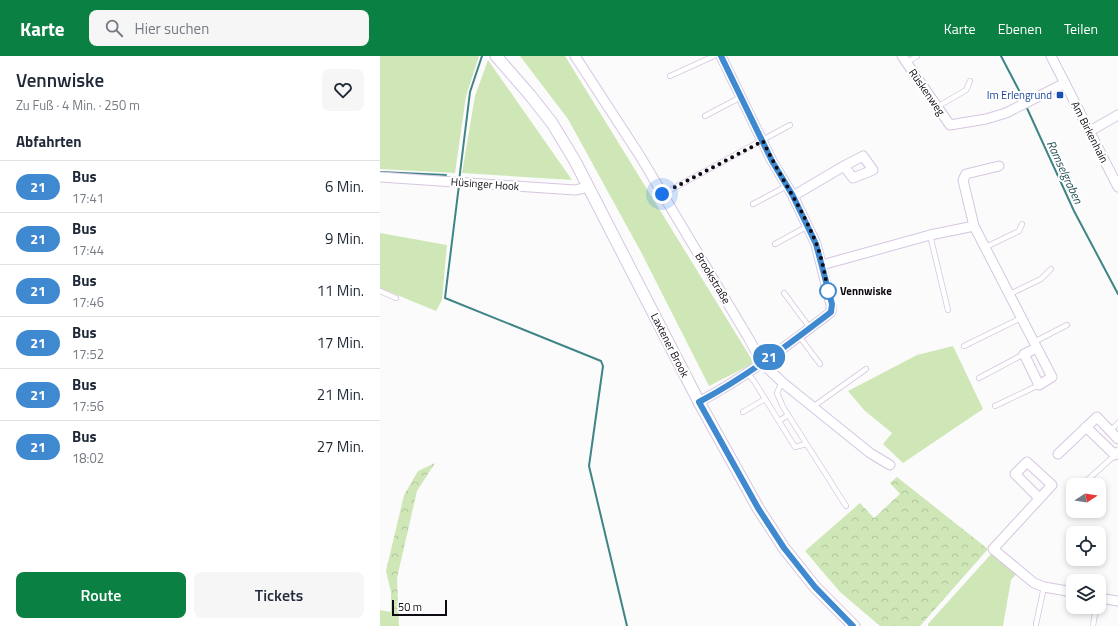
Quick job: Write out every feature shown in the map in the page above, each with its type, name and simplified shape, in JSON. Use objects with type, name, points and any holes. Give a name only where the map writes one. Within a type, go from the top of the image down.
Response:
[{"type":"street","name":"Laxtener Brook","points":[[496,56],[552,123],[576,161],[699,402],[758,508],[784,548],[815,587],[854,626]]},
{"type":"street","name":"Brookstraße","points":[[575,56],[640,156],[750,339],[762,362],[782,382],[814,406],[870,453],[890,465]]},
{"type":"street","points":[[699,402],[747,373],[810,328],[831,312],[832,304],[816,244],[808,226],[793,196],[772,161],[721,56]]},
{"type":"street","name":"Am Birkenhain","points":[[1051,56],[1118,187]]},
{"type":"street","name":"Rüskenweg","points":[[904,59],[950,125],[986,119],[1006,113],[1064,83]]},
{"type":"street","points":[[1090,131],[1118,115]]},
{"type":"street","points":[[793,196],[844,166]]},
{"type":"street","points":[[1000,166],[966,174],[963,180],[974,226],[986,247],[1036,345],[1052,378],[1039,385],[1024,354],[1036,345]]},
{"type":"street","name":"Hüsinger Hook","points":[[380,177],[575,190],[589,187]]},
{"type":"street","points":[[822,265],[930,235],[974,226]]},
{"type":"street","points":[[1058,454],[1097,417],[1118,439]]},
{"type":"street","points":[[1086,427],[1117,454]]},
{"type":"street","points":[[1039,498],[992,549],[1034,583],[1044,587],[1066,591]]},
{"type":"street","points":[[1106,599],[1118,601]]},
{"type":"lane","points":[[670,76],[714,56]]},
{"type":"lane","points":[[904,59],[916,56]]},
{"type":"lane","points":[[937,107],[966,90],[970,81]]},
{"type":"lane","points":[[705,116],[741,97]]},
{"type":"lane","points":[[662,194],[763,141],[790,125]]},
{"type":"lane","points":[[753,204],[787,186]]},
{"type":"lane","points":[[986,247],[1019,231],[1022,224]]},
{"type":"lane","points":[[775,244],[808,226]]},
{"type":"lane","points":[[930,235],[948,310]]},
{"type":"lane","points":[[1010,294],[1041,279],[1051,269]]},
{"type":"lane","points":[[380,291],[396,298]]},
{"type":"lane","points":[[784,293],[810,328]]},
{"type":"lane","points":[[964,346],[1022,318]]},
{"type":"lane","points":[[1036,345],[1067,325]]},
{"type":"lane","points":[[799,336],[820,364]]},
{"type":"lane","points":[[979,378],[1024,354]]},
{"type":"lane","points":[[814,406],[866,369]]},
{"type":"lane","points":[[747,373],[754,381],[795,448],[806,444]]},
{"type":"lane","points":[[782,382],[777,393],[788,415],[846,506]]},
{"type":"lane","points":[[995,406],[1039,385]]},
{"type":"lane","points":[[743,412],[765,399]]},
{"type":"lane","points":[[778,421],[788,415]]},
{"type":"lane","points":[[1110,431],[1118,423]]},
{"type":"lane","points":[[1090,478],[1117,454]]},
{"type":"lane","points":[[1036,624],[1044,587]]},
{"type":"lane","points":[[1092,626],[1095,614]]},
{"type":"green space","points":[[380,56],[479,56],[466,96],[455,173],[380,169]]},
{"type":"green space","points":[[520,56],[565,56],[754,363],[709,386],[641,252],[568,119]]},
{"type":"green space","points":[[488,60],[572,180],[462,173],[475,96]]},
{"type":"green space","points":[[380,233],[447,245],[442,300],[436,311],[380,288]]},
{"type":"green space","points":[[953,346],[983,409],[903,463],[883,444],[892,433],[864,410],[848,391],[917,355]]},
{"type":"green space","points":[[435,463],[417,491],[397,578],[399,626],[391,626],[391,592],[386,571],[404,495],[418,471]]},
{"type":"green space","points":[[897,477],[988,549],[920,626],[880,626],[840,592],[805,551],[860,503],[874,518],[900,494],[890,483]]},
{"type":"green space","points":[[993,552],[1018,572],[1011,580],[1003,626],[928,626],[928,624]]},
{"type":"green space","points":[[380,610],[391,612],[391,626],[380,626]]},
{"type":"waterway","points":[[459,181],[470,92],[482,56]]},
{"type":"waterway","name":"Ramselgraben","points":[[1001,56],[1024,100]]},
{"type":"waterway","name":"Ramselgraben","points":[[1026,106],[1074,211],[1118,294]]},
{"type":"waterway","points":[[380,172],[446,175]]},
{"type":"waterway","points":[[459,185],[445,298],[601,361],[603,366],[589,466],[627,626]]},
{"type":"bus line","name":"21","points":[[721,56],[772,161],[793,196],[816,244],[832,304],[831,312],[810,328],[747,373],[699,402],[758,508],[784,548],[815,587],[853,626]]},
{"type":"place","name":"Im Erlengrund","points":[[1060,95]]},
{"type":"place","name":"Vennwiske","points":[[828,291]]},
{"type":"route","points":[[662,194],[763,141],[772,161],[793,196],[816,244],[828,291]]}]
